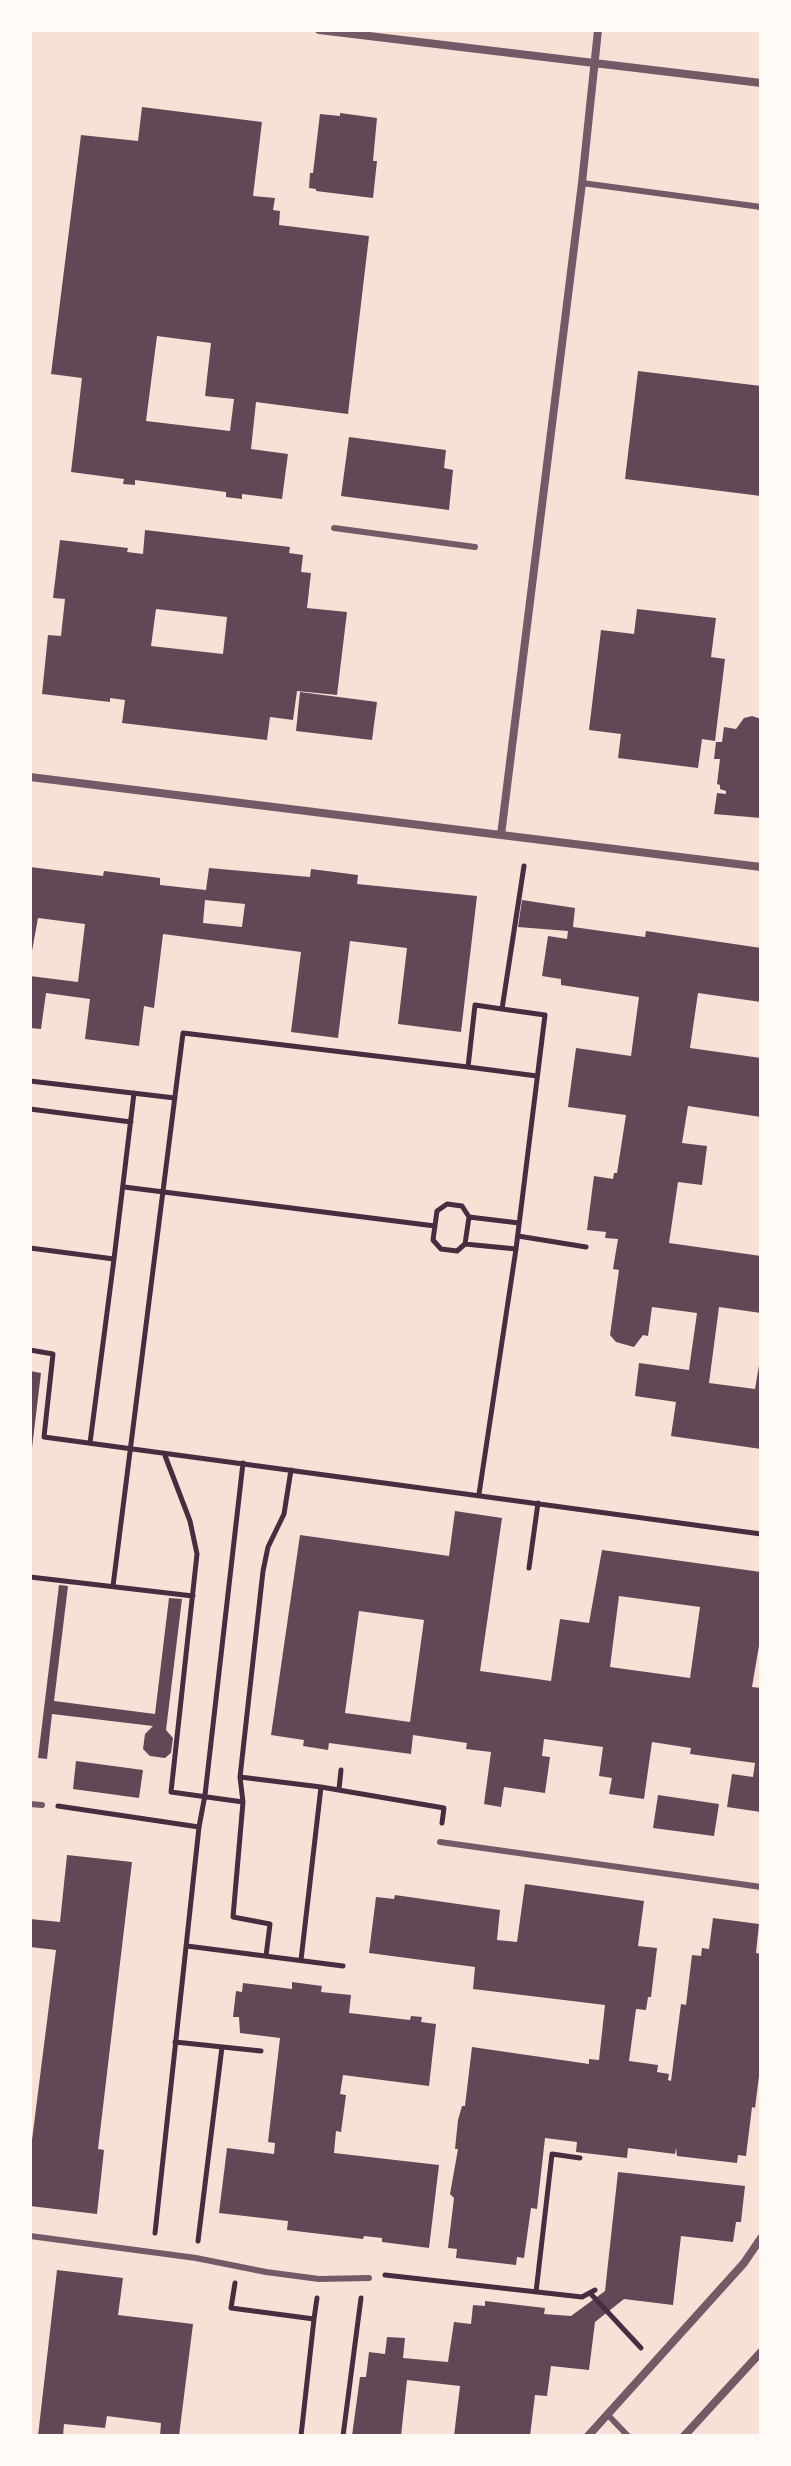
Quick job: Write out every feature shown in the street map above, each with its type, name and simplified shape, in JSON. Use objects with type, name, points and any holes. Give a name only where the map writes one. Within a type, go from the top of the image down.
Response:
[{"type":"street","points":[[319,30],[761,83]]},
{"type":"street","points":[[501,835],[582,183],[598,30]]},
{"type":"street","points":[[30,777],[761,867]]},
{"type":"street","points":[[588,2436],[744,2263],[761,2238]]},
{"type":"street","points":[[684,2436],[761,2352]]},
{"type":"lane","points":[[582,183],[761,207]]},
{"type":"lane","points":[[334,528],[475,547]]},
{"type":"lane","points":[[30,1804],[42,1805]]},
{"type":"lane","points":[[440,1842],[761,1887]]},
{"type":"lane","points":[[30,2236],[196,2258],[319,2279],[366,2278]]},
{"type":"lane","points":[[607,2414],[628,2436]]},
{"type":"path","points":[[502,1009],[524,866]]},
{"type":"path","points":[[468,1067],[475,1005],[545,1015],[518,1236],[479,1494]]},
{"type":"path","points":[[113,1586],[183,1033],[537,1076]]},
{"type":"path","points":[[30,1081],[175,1098]]},
{"type":"path","points":[[90,1443],[134,1093]]},
{"type":"path","points":[[30,1109],[131,1122]]},
{"type":"path","points":[[124,1187],[435,1226]]},
{"type":"path","points":[[447,1204],[462,1206],[469,1217],[465,1244],[457,1251],[441,1249],[433,1240],[437,1211],[447,1204]]},
{"type":"path","points":[[469,1217],[519,1223]]},
{"type":"path","points":[[518,1236],[586,1247]]},
{"type":"path","points":[[465,1244],[516,1249]]},
{"type":"path","points":[[30,1248],[114,1259]]},
{"type":"path","points":[[30,1350],[53,1354],[44,1437],[761,1534]]},
{"type":"path","points":[[164,1452],[195,1539],[197,1554],[171,1792],[243,1802]]},
{"type":"path","points":[[153,2253],[199,1827],[243,1463]]},
{"type":"path","points":[[266,1956],[270,1924],[233,1917],[243,1802],[240,1777],[263,1571],[268,1547],[284,1514],[291,1470]]},
{"type":"path","points":[[529,1568],[538,1503]]},
{"type":"path","points":[[30,1577],[193,1596]]},
{"type":"path","points":[[339,1789],[341,1770]]},
{"type":"path","points":[[240,1777],[339,1789],[444,1808],[440,1842]]},
{"type":"path","points":[[301,1960],[321,1787]]},
{"type":"path","points":[[42,1805],[199,1827]]},
{"type":"path","points":[[187,1946],[343,1966]]},
{"type":"path","points":[[175,2042],[261,2051]]},
{"type":"path","points":[[196,2258],[222,2047]]},
{"type":"path","points":[[536,2292],[552,2154],[580,2158]]},
{"type":"path","points":[[237,2266],[231,2308],[314,2319]]},
{"type":"path","points":[[343,2436],[366,2278],[382,2274],[582,2297],[592,2292],[655,2363]]},
{"type":"path","points":[[301,2436],[319,2279]]},
{"type":"building","points":[[142,107],[262,122],[253,196],[275,198],[273,210],[280,211],[279,225],[369,236],[348,414],[256,402],[251,449],[288,454],[282,499],[242,494],[242,499],[226,497],[226,492],[135,480],[135,485],[123,484],[124,479],[71,472],[82,378],[51,374],[81,135],[138,141]],"holes":[[[157,336],[211,343],[205,396],[234,399],[230,431],[146,421]]]},
{"type":"building","points":[[340,113],[377,118],[373,198],[309,188],[320,114],[340,116]]},
{"type":"building","points":[[638,371],[761,386],[761,496],[625,479]]},
{"type":"building","points":[[349,437],[446,450],[444,468],[453,470],[449,510],[341,496]]},
{"type":"building","points":[[145,530],[290,547],[289,553],[303,555],[301,572],[311,573],[307,608],[347,612],[337,695],[297,691],[293,720],[270,717],[267,740],[122,723],[125,700],[110,698],[110,702],[42,694],[48,635],[61,636],[65,599],[53,598],[60,540],[128,548],[127,552],[143,554]],"holes":[[[156,609],[227,617],[223,654],[151,646]]]},
{"type":"building","points":[[637,609],[716,618],[711,657],[725,659],[715,741],[702,739],[698,768],[618,758],[621,734],[589,730],[601,630],[634,634]]},
{"type":"building","points":[[300,692],[377,702],[372,740],[296,731]]},
{"type":"building","points":[[752,716],[761,719],[761,818],[714,814],[717,793],[726,794],[717,784],[720,759],[714,759],[716,742],[722,742],[724,727],[736,729],[744,718]]},
{"type":"building","points":[[30,867],[103,876],[104,871],[160,878],[160,885],[206,890],[209,868],[310,877],[311,869],[358,875],[357,884],[477,896],[461,1032],[398,1024],[407,948],[350,941],[338,1038],[291,1032],[301,952],[163,934],[154,1008],[144,1006],[139,1046],[85,1039],[90,999],[46,993],[41,1029],[30,1028],[30,976],[78,982],[85,924],[38,918],[30,962]],"holes":[[[205,900],[245,904],[242,927],[203,923]]]},
{"type":"building","points":[[522,900],[575,908],[573,927],[645,937],[646,931],[761,948],[761,1002],[698,993],[690,1048],[761,1058],[761,1117],[688,1106],[682,1143],[707,1146],[702,1185],[678,1182],[669,1243],[761,1256],[761,1313],[719,1307],[709,1383],[755,1389],[761,1354],[761,1449],[671,1436],[676,1402],[635,1396],[639,1363],[689,1370],[697,1313],[652,1307],[648,1336],[643,1335],[634,1347],[616,1342],[610,1335],[619,1270],[613,1269],[618,1239],[605,1238],[606,1232],[587,1230],[594,1176],[613,1179],[614,1173],[617,1173],[626,1115],[568,1107],[576,1048],[631,1056],[639,997],[561,985],[561,979],[542,976],[548,936],[567,939],[568,931],[518,927]]},
{"type":"building","points":[[30,1371],[41,1373],[32,1448],[30,1448]]},
{"type":"building","points":[[455,1511],[502,1518],[480,1671],[551,1681],[560,1619],[589,1623],[602,1550],[761,1572],[761,1634],[752,1687],[761,1688],[761,1812],[727,1807],[732,1774],[753,1777],[755,1763],[690,1754],[691,1748],[652,1742],[644,1799],[609,1794],[612,1778],[599,1776],[603,1747],[544,1739],[542,1756],[550,1757],[545,1793],[504,1787],[501,1807],[484,1804],[491,1752],[466,1749],[467,1743],[413,1735],[411,1754],[329,1743],[328,1750],[303,1746],[304,1740],[271,1735],[300,1535],[449,1556]],"holes":[[[619,1596],[700,1607],[690,1678],[610,1667]],[[359,1611],[424,1620],[410,1722],[345,1713]]]},
{"type":"building","points":[[59,1585],[68,1586],[54,1701],[155,1714],[169,1598],[182,1599],[166,1730],[173,1738],[171,1753],[165,1758],[150,1756],[143,1749],[145,1734],[153,1726],[52,1714],[47,1759],[38,1758]]},
{"type":"building","points":[[76,1761],[143,1770],[139,1798],[73,1789]]},
{"type":"building","points":[[658,1795],[719,1804],[714,1836],[653,1828]]},
{"type":"building","points":[[67,1855],[132,1862],[98,2149],[104,2150],[97,2214],[30,2206],[30,2139],[56,1950],[30,1947],[30,1919],[60,1922]]},
{"type":"building","points":[[525,1884],[644,1901],[638,1946],[657,1948],[651,1997],[648,1997],[646,2010],[636,2009],[629,2061],[658,2065],[657,2072],[669,2074],[668,2080],[671,2081],[681,2004],[686,2005],[692,1955],[701,1956],[702,1948],[709,1949],[713,1918],[759,1924],[756,1953],[761,1954],[761,2060],[746,2156],[738,2155],[737,2163],[677,2156],[676,2148],[675,2154],[628,2148],[627,2158],[576,2152],[577,2142],[545,2138],[537,2209],[531,2208],[524,2258],[517,2257],[516,2265],[456,2258],[457,2249],[448,2248],[458,2120],[462,2106],[465,2106],[472,2047],[589,2064],[589,2059],[599,2060],[605,2005],[473,1989],[475,1967],[369,1953],[376,1897],[394,1899],[395,1895],[500,1910],[497,1940],[517,1942]]},
{"type":"building","points":[[292,1982],[322,1986],[321,1992],[351,1995],[349,2013],[410,2020],[411,2016],[422,2017],[421,2022],[436,2024],[429,2086],[343,2075],[340,2094],[346,2095],[341,2132],[336,2131],[334,2153],[439,2165],[429,2248],[382,2242],[382,2238],[364,2236],[363,2239],[287,2230],[288,2221],[219,2213],[227,2148],[274,2154],[275,2143],[268,2142],[280,2038],[240,2033],[239,2017],[233,2017],[236,1991],[242,1992],[243,1983],[292,1989]]},
{"type":"building","points":[[618,2172],[745,2186],[741,2222],[736,2222],[733,2242],[681,2236],[673,2305],[624,2299],[595,2322],[589,2370],[551,2366],[547,2396],[535,2395],[530,2436],[454,2436],[460,2386],[407,2380],[401,2436],[352,2436],[360,2377],[366,2377],[369,2352],[385,2354],[387,2337],[405,2338],[403,2358],[448,2362],[454,2322],[471,2324],[473,2305],[485,2306],[485,2301],[545,2308],[544,2314],[571,2316],[605,2291]]},
{"type":"building","points":[[57,2270],[123,2278],[118,2315],[193,2324],[179,2436],[160,2436],[161,2423],[107,2416],[105,2428],[64,2424],[63,2436],[38,2436]]}]
